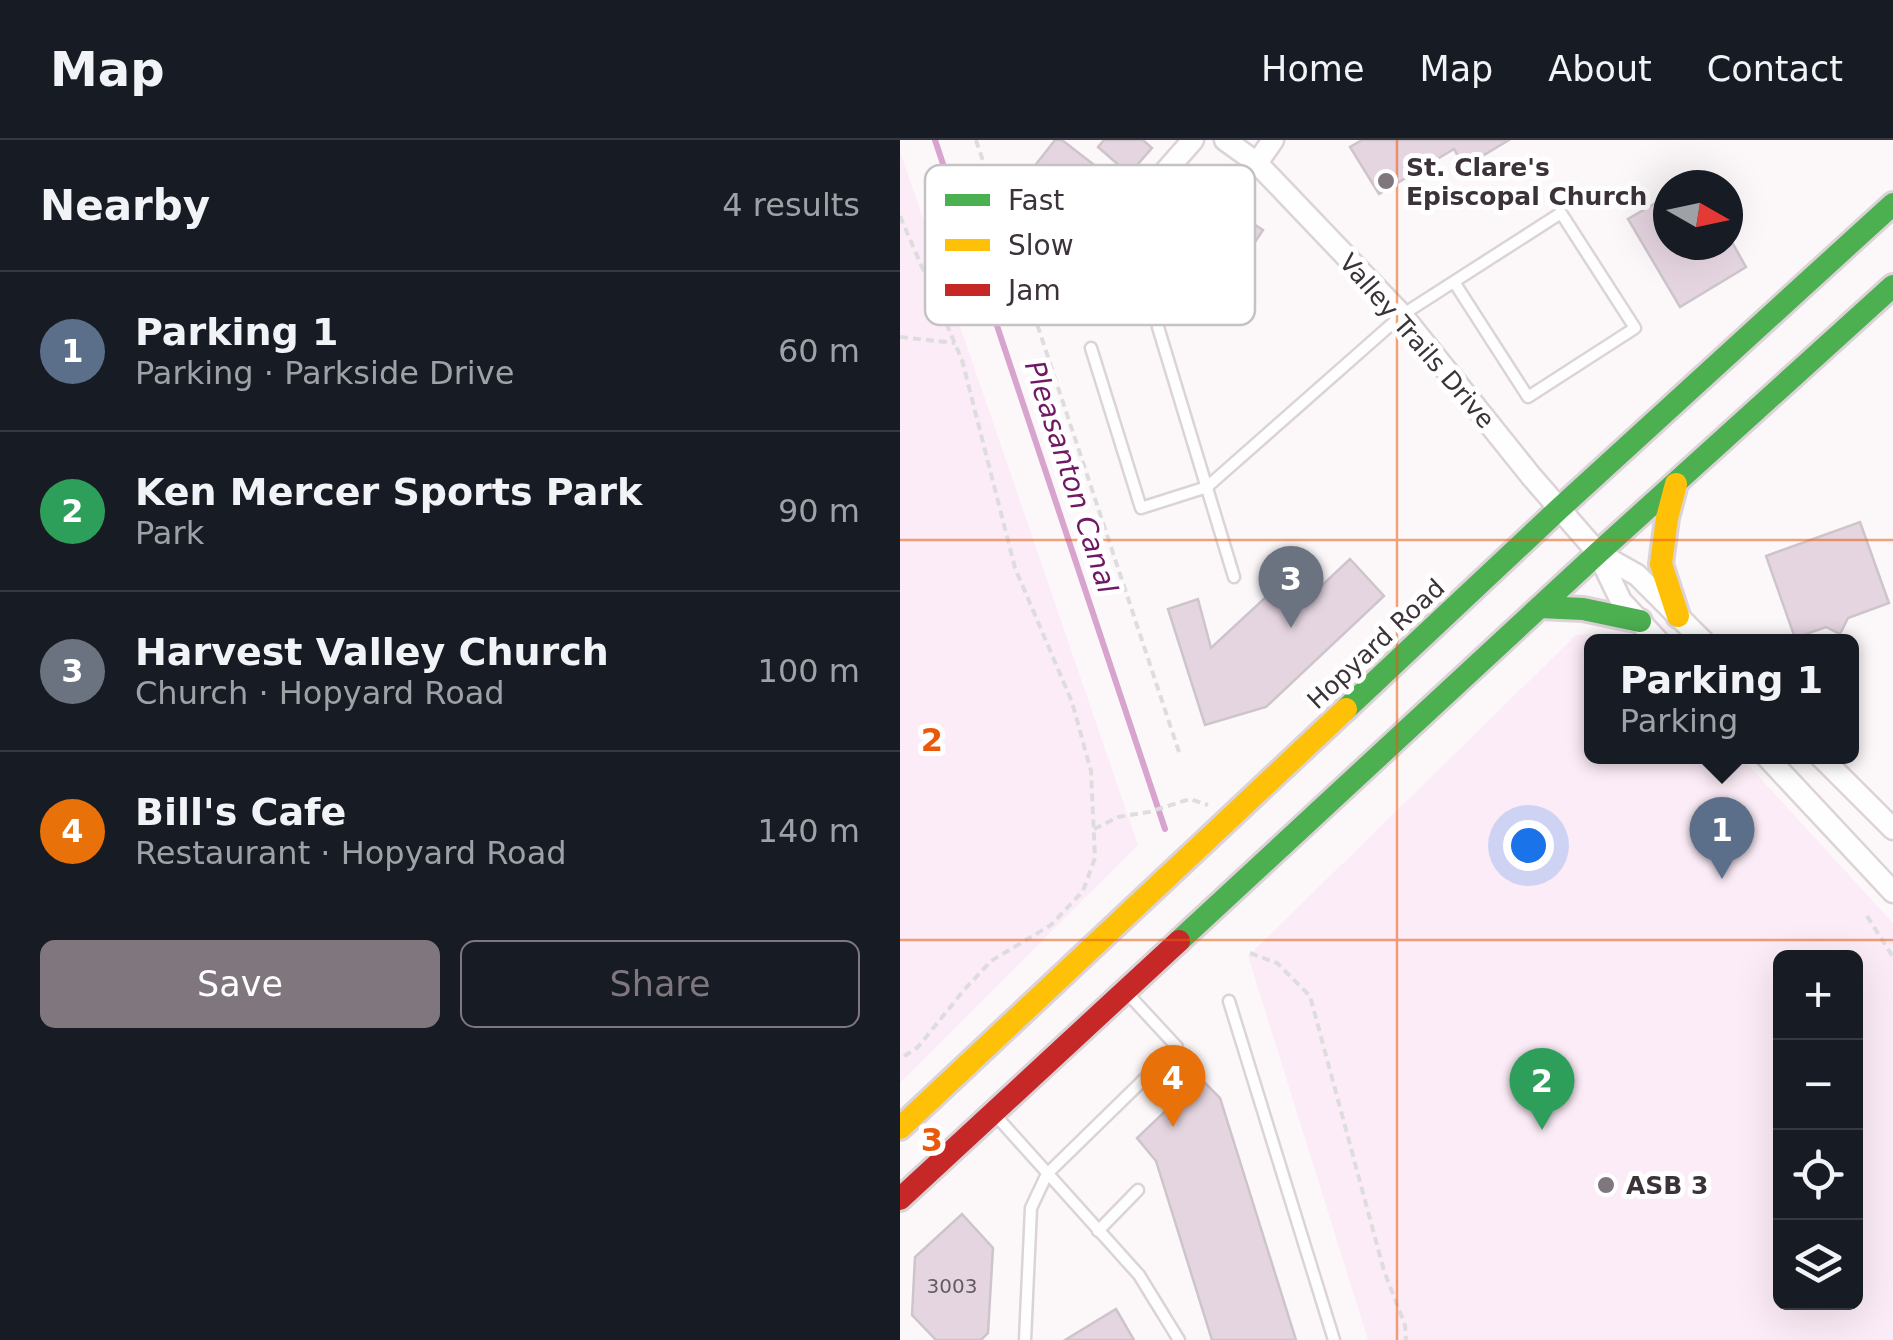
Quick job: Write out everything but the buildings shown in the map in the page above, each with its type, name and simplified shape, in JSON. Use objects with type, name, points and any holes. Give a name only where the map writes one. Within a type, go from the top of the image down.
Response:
[{"type":"main road","name":"Hopyard Road","points":[[900,1128],[1560,509],[1893,204]]},
{"type":"main road","points":[[900,1199],[1893,286]]},
{"type":"main road","points":[[1676,483],[1661,564],[1678,616]]},
{"type":"main road","points":[[1540,607],[1583,609],[1640,621]]},
{"type":"street","points":[[1171,165],[1193,140]]},
{"type":"street","name":"Valley Trails Drive","points":[[1225,140],[1257,163],[1402,315],[1598,554]]},
{"type":"street","points":[[1257,163],[1273,140]]},
{"type":"street","points":[[1598,554],[1637,575],[1696,634]]},
{"type":"street","points":[[1598,554],[1621,601],[1652,634]]},
{"type":"street","points":[[1773,764],[1893,892]]},
{"type":"street","points":[[1828,764],[1893,830]]},
{"type":"lane","points":[[1092,348],[1141,508],[1207,487],[1402,315],[1561,213],[1635,328],[1528,398],[1454,282]]},
{"type":"lane","points":[[1158,327],[1234,578]]},
{"type":"lane","points":[[1026,1340],[1031,1208],[1047,1174],[1178,1047],[1125,991]]},
{"type":"lane","points":[[1228,1001],[1334,1340]]},
{"type":"lane","points":[[993,1112],[1139,1275],[1179,1340]]},
{"type":"lane","points":[[1098,1231],[1138,1190]]},
{"type":"path","points":[[976,140],[984,165]]},
{"type":"path","points":[[900,216],[925,275]]},
{"type":"path","points":[[900,1060],[918,1047],[991,961],[1050,925],[1083,891],[1095,858],[1091,771],[1072,702],[1015,568],[962,360],[946,325]]},
{"type":"path","points":[[1037,325],[1180,755]]},
{"type":"path","points":[[900,337],[954,344]]},
{"type":"path","points":[[1094,829],[1118,817],[1190,799]]},
{"type":"path","points":[[1867,916],[1893,957]]},
{"type":"path","points":[[1250,952],[1277,963],[1310,996],[1406,1340]]},
{"type":"shaded area","points":[[900,151],[925,224],[925,325],[960,325],[1138,845],[900,1083]]},
{"type":"shaded area","points":[[1584,634],[1584,764],[1747,764],[1893,923],[1893,1340],[1368,1340],[1248,956],[1576,635]]},
{"type":"waterway","name":"Pleasanton Canal","points":[[935,140],[943,165]]},
{"type":"waterway","name":"Pleasanton Canal","points":[[997,325],[1165,829]]},
{"type":"traffic: fast","points":[[1346,709],[1893,204]]},
{"type":"traffic: fast","points":[[1179,941],[1893,286]]},
{"type":"traffic: fast","points":[[1540,607],[1583,609],[1640,621]]},
{"type":"traffic: slow","points":[[1676,484],[1661,564],[1678,616]]},
{"type":"traffic: slow","points":[[900,1128],[1346,709]]},
{"type":"traffic: jam","points":[[900,1199],[1179,941]]},
{"type":"place","name":"St. Clare's Episcopal Church","points":[[1386,181]]},
{"type":"place","name":"Harvest Valley Church","points":[[1291,628]]},
{"type":"place","name":"Parking 1","points":[[1722,879]]},
{"type":"place","name":"Bill's Cafe","points":[[1173,1127]]},
{"type":"place","name":"Ken Mercer Sports Park","points":[[1542,1130]]},
{"type":"place","name":"ASB 3","points":[[1606,1185]]}]
